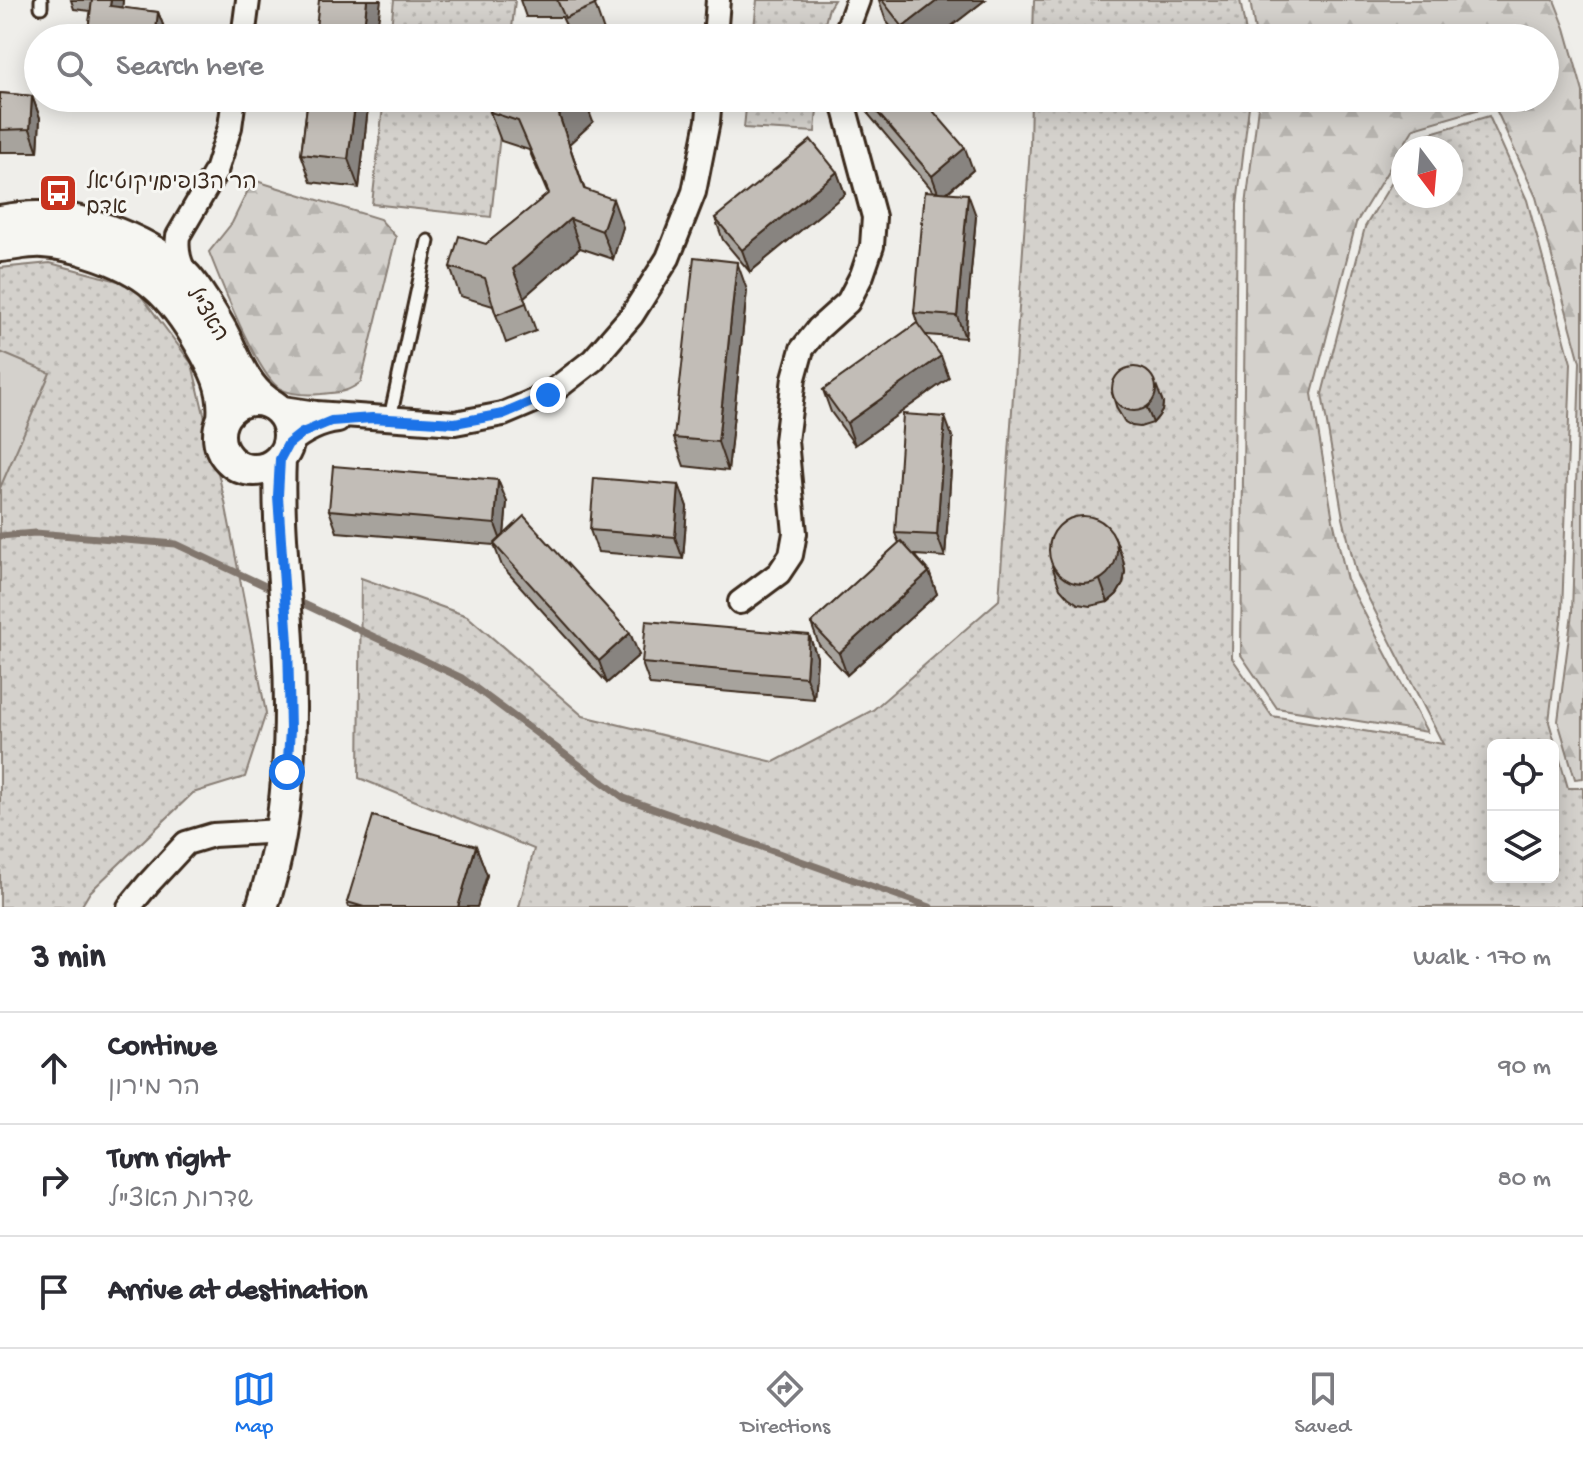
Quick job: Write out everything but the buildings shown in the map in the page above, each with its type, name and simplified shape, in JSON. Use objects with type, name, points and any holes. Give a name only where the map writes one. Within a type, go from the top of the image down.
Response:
[{"type":"street","points":[[245,24],[248,0]]},
{"type":"street","points":[[716,24],[718,0]]},
{"type":"street","points":[[849,24],[858,0]]},
{"type":"street","points":[[187,279],[179,262],[178,236],[216,171],[232,112]]},
{"type":"street","points":[[381,418],[331,421],[302,433],[271,466],[261,470],[242,468],[232,463],[221,449],[219,432],[223,418],[243,401],[255,399],[297,411],[455,423],[503,414],[548,395],[593,360],[632,315],[668,258],[694,192],[709,112]]},
{"type":"street","points":[[740,602],[779,573],[791,555],[795,533],[786,441],[794,378],[802,349],[818,329],[848,302],[872,246],[874,217],[846,112]]},
{"type":"street","name":"האצ\"ל","points":[[0,221],[38,217],[75,221],[153,250],[187,279],[212,315],[249,385],[271,404]]},
{"type":"street","points":[[133,241],[158,238],[184,225]]},
{"type":"street","name":"האצ\"ל","points":[[0,246],[42,242],[74,247],[127,265],[156,285],[169,297],[192,329],[213,365],[223,394],[223,418]]},
{"type":"street","points":[[262,907],[281,831],[290,730],[288,643],[278,496],[289,426],[284,416],[271,404]]},
{"type":"street","points":[[242,468],[263,500],[281,553]]},
{"type":"street","points":[[129,907],[186,843],[213,835],[281,831]]},
{"type":"lane","points":[[381,418],[428,241]]},
{"type":"green space","points":[[394,0],[515,0],[512,24],[391,24]]},
{"type":"green space","points":[[757,0],[834,0],[825,24],[754,24]]},
{"type":"green space","points":[[1034,0],[1240,0],[1244,24],[1033,24]]},
{"type":"green space","points":[[1250,0],[1554,0],[1583,92],[1583,778],[1575,779],[1558,721],[1572,613],[1580,362],[1536,197],[1497,112],[1559,112],[1559,24],[1254,24]]},
{"type":"green space","points":[[382,112],[502,112],[491,217],[372,204]]},
{"type":"green space","points":[[746,112],[817,112],[815,132],[744,128]]},
{"type":"green space","points":[[1031,112],[1248,112],[1237,205],[1232,658],[1272,716],[1443,744],[1357,576],[1343,518],[1322,394],[1365,227],[1391,184],[1391,208],[1463,208],[1463,136],[1420,136],[1489,116],[1527,200],[1571,363],[1562,613],[1549,722],[1554,739],[1487,739],[1487,883],[1559,883],[1559,757],[1568,788],[1583,788],[1583,907],[519,907],[534,849],[359,778],[361,578],[467,616],[583,716],[774,762],[873,710],[999,600]]},
{"type":"green space","points":[[1257,112],[1470,112],[1414,128],[1409,136],[1391,136],[1391,166],[1356,223],[1312,394],[1333,520],[1347,580],[1427,732],[1277,708],[1241,655],[1246,206]]},
{"type":"green space","points":[[253,180],[380,219],[396,237],[361,382],[351,388],[311,394],[279,388],[260,364],[240,325],[209,252],[232,223]]},
{"type":"green space","points":[[50,263],[133,285],[192,364],[225,502],[266,713],[245,777],[193,793],[90,892],[81,907],[0,907],[0,268]]},
{"type":"green space","points":[[0,352],[50,373],[0,488]]},
{"type":"waterway","points":[[0,536],[35,533],[176,544],[278,592]]},
{"type":"waterway","points":[[293,599],[462,678],[624,798],[930,907]]},
{"type":"place","name":"הר הצופים/יקוטיאל אדם","points":[[58,193]]},
{"type":"route","points":[[287,772],[290,730],[288,643],[278,496],[280,459],[288,444],[302,433],[331,421],[372,418],[455,423],[503,414],[548,395]]}]
